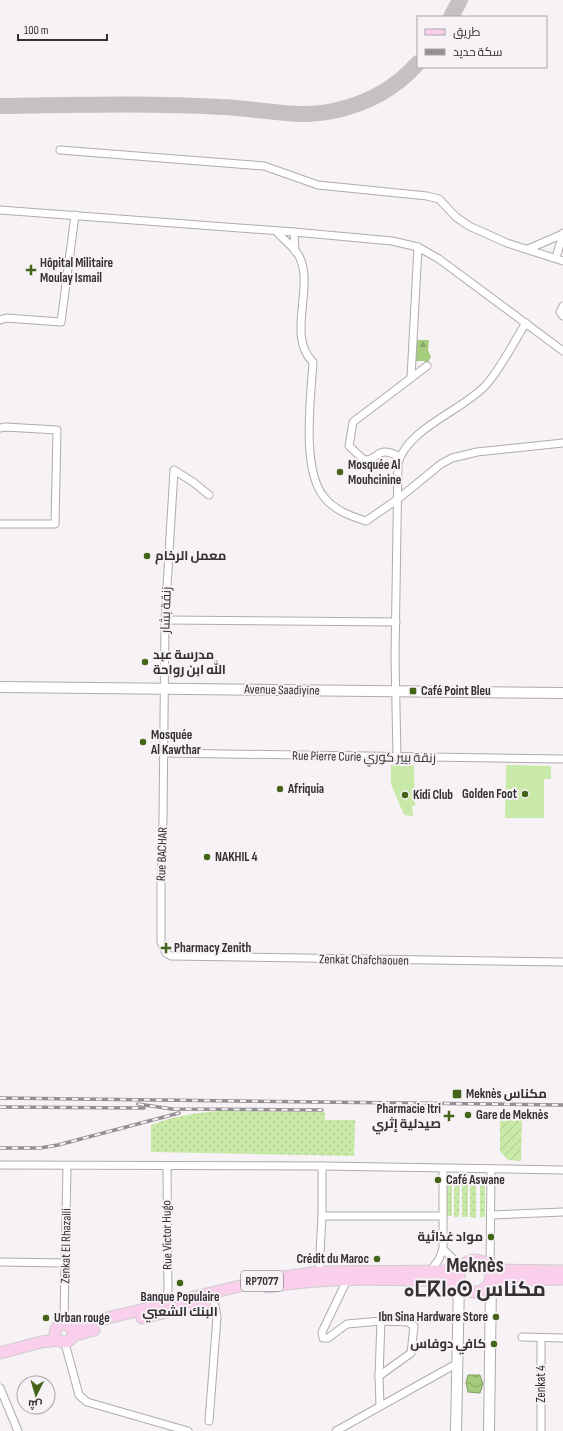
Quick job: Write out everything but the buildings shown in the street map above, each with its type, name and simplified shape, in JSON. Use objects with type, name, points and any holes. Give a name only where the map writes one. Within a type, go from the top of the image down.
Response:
[{"type":"main road","name":"Avenue Saadiyine","points":[[0,687],[563,693]]},
{"type":"main road","name":"RP7077","points":[[0,1353],[64,1336],[270,1287],[347,1280],[460,1273],[469,1261],[479,1260],[488,1266],[491,1276]]},
{"type":"main road","points":[[491,1276],[563,1271]]},
{"type":"main road","name":"RP7077","points":[[0,1345],[64,1336],[170,1303],[269,1280],[319,1272],[460,1273]]},
{"type":"main road","points":[[460,1273],[465,1289],[475,1292],[485,1289],[491,1276]]},
{"type":"main road","points":[[456,1431],[456,1364],[460,1273]]},
{"type":"main road","points":[[491,1276],[563,1279]]},
{"type":"main road","points":[[489,1431],[491,1276]]},
{"type":"street","points":[[60,150],[264,166],[318,185],[427,196],[439,199],[456,217],[469,226],[507,243],[560,259],[563,234]]},
{"type":"street","points":[[0,210],[294,232],[392,241],[418,247],[439,259],[563,351]]},
{"type":"street","points":[[0,320],[6,318],[61,322],[75,216]]},
{"type":"street","points":[[276,231],[299,257],[302,273],[301,339],[309,358],[313,362],[310,423],[311,463],[314,478],[320,492],[334,507],[366,521],[398,499],[441,464],[452,458],[506,448],[563,443]]},
{"type":"street","points":[[294,232],[295,251]]},
{"type":"street","points":[[528,249],[563,234]]},
{"type":"street","points":[[411,378],[418,247]]},
{"type":"street","points":[[563,306],[560,312],[563,316]]},
{"type":"street","points":[[396,758],[395,691],[398,463],[407,446],[419,435],[486,385],[526,323]]},
{"type":"street","points":[[400,457],[388,451],[364,460],[349,446],[351,426],[353,422],[427,366]]},
{"type":"street","points":[[0,428],[57,430],[55,524],[0,524]]},
{"type":"street","name":"زنقة بشار","points":[[164,753],[165,620],[174,470],[193,482],[209,495]]},
{"type":"street","points":[[165,620],[396,622]]},
{"type":"street","name":"Rue Pierre Curie زنقة بيير كوري","points":[[164,753],[396,758],[563,759]]},
{"type":"street","name":"Rue BACHAR","points":[[164,753],[161,942],[166,953]]},
{"type":"street","name":"Zenkat Chafchaouen","points":[[166,953],[171,956],[563,962]]},
{"type":"street","points":[[0,1165],[322,1166],[563,1170]]},
{"type":"street","name":"Zenkat El Rhazalli","points":[[67,1166],[64,1336],[79,1395],[87,1402],[188,1431]]},
{"type":"street","name":"Rue Victor Hugo","points":[[167,1166],[168,1297],[170,1303]]},
{"type":"street","points":[[319,1272],[322,1216],[322,1166]]},
{"type":"street","points":[[430,1272],[439,1259],[443,1249],[443,1168]]},
{"type":"street","points":[[491,1169],[491,1276]]},
{"type":"street","points":[[491,1214],[563,1212]]},
{"type":"street","points":[[322,1216],[443,1216]]},
{"type":"street","points":[[443,1249],[460,1273]]},
{"type":"street","points":[[0,1262],[66,1263]]},
{"type":"street","points":[[347,1280],[322,1332],[323,1338],[330,1337],[347,1324],[380,1321],[408,1322],[413,1324],[413,1350],[410,1355],[379,1376]]},
{"type":"street","points":[[208,1421],[217,1317],[214,1300]]},
{"type":"street","points":[[380,1321],[380,1406]]},
{"type":"street","points":[[522,1337],[563,1338]]},
{"type":"street","name":"Zenkat 4","points":[[541,1338],[541,1431]]},
{"type":"street","points":[[336,1431],[456,1364]]},
{"type":"street","points":[[0,1388],[18,1431]]},
{"type":"shaded area","name":"Kidi Club","points":[[391,765],[414,765],[415,806],[412,806],[413,816],[404,815],[391,784]]},
{"type":"shaded area","name":"Golden Foot","points":[[506,765],[551,766],[551,779],[544,779],[544,818],[505,818]]},
{"type":"shaded area","points":[[218,1111],[325,1112],[325,1120],[355,1120],[354,1156],[151,1152],[151,1125],[184,1115]]},
{"type":"shaded area","points":[[522,1118],[521,1161],[508,1160],[500,1151],[500,1119]]},
{"type":"shaded area","points":[[445,1176],[462,1177],[462,1179],[452,1180],[452,1216],[445,1216]]},
{"type":"shaded area","points":[[469,1176],[485,1177],[485,1217],[480,1217],[480,1181],[469,1179]]},
{"type":"shaded area","points":[[454,1183],[460,1183],[459,1217],[454,1217]]},
{"type":"shaded area","points":[[462,1183],[468,1183],[468,1217],[462,1217]]},
{"type":"shaded area","points":[[470,1184],[476,1184],[476,1218],[470,1217]]},
{"type":"green space","points":[[417,340],[429,340],[428,350],[431,357],[427,364],[424,361],[416,361],[414,355],[417,350]]},
{"type":"water","points":[[468,1375],[480,1375],[483,1384],[480,1393],[468,1392],[466,1382]]},
{"type":"taxiway","points":[[452,16],[460,0]]},
{"type":"taxiway","points":[[0,106],[166,105],[235,108],[291,114],[319,113],[345,108],[369,100],[390,88],[417,64]]},
{"type":"railway","points":[[0,1098],[563,1105]]},
{"type":"railway","points":[[138,1104],[172,1109],[322,1110]]},
{"type":"railway","points":[[0,1107],[144,1108]]},
{"type":"railway","points":[[0,1148],[40,1148],[58,1145],[179,1113]]},
{"type":"place","name":"Hôpital Militaire Moulay Ismail","points":[[31,270]]},
{"type":"place","name":"Mosquée Al Mouhcinine","points":[[340,472]]},
{"type":"place","name":"معمل الرخام","points":[[147,556]]},
{"type":"place","name":"مدرسة عبد الله ابن رواحة","points":[[145,662]]},
{"type":"place","name":"Café Point Bleu","points":[[413,691]]},
{"type":"place","name":"Mosquée Al Kawthar","points":[[143,742]]},
{"type":"place","name":"Afriquia","points":[[280,789]]},
{"type":"place","name":"Golden Foot","points":[[525,794]]},
{"type":"place","name":"Kidi Club","points":[[405,795]]},
{"type":"place","name":"NAKHIL 4","points":[[207,857]]},
{"type":"place","name":"Pharmacy Zenith","points":[[166,948]]},
{"type":"place","name":"Meknès مكناس","points":[[457,1094]]},
{"type":"place","name":"Gare de Meknès","points":[[468,1115]]},
{"type":"place","name":"Pharmacie Itri صيدلية إثري","points":[[449,1116]]},
{"type":"place","name":"Café Aswane","points":[[438,1180]]},
{"type":"place","name":"مواد غذائية","points":[[491,1237]]},
{"type":"place","name":"Crédit du Maroc","points":[[377,1259]]},
{"type":"place","name":"Banque Populaire البنك الشعبي","points":[[180,1283]]},
{"type":"place","name":"Ibn Sina Hardware Store","points":[[496,1317]]},
{"type":"place","name":"Urban rouge","points":[[46,1318]]},
{"type":"place","name":"كافي دوفاس","points":[[494,1344]]},
{"type":"district","name":"Meknès ⴰⵎⴽⵏⴰⵙ مكناس","points":[[475,1277]]}]
